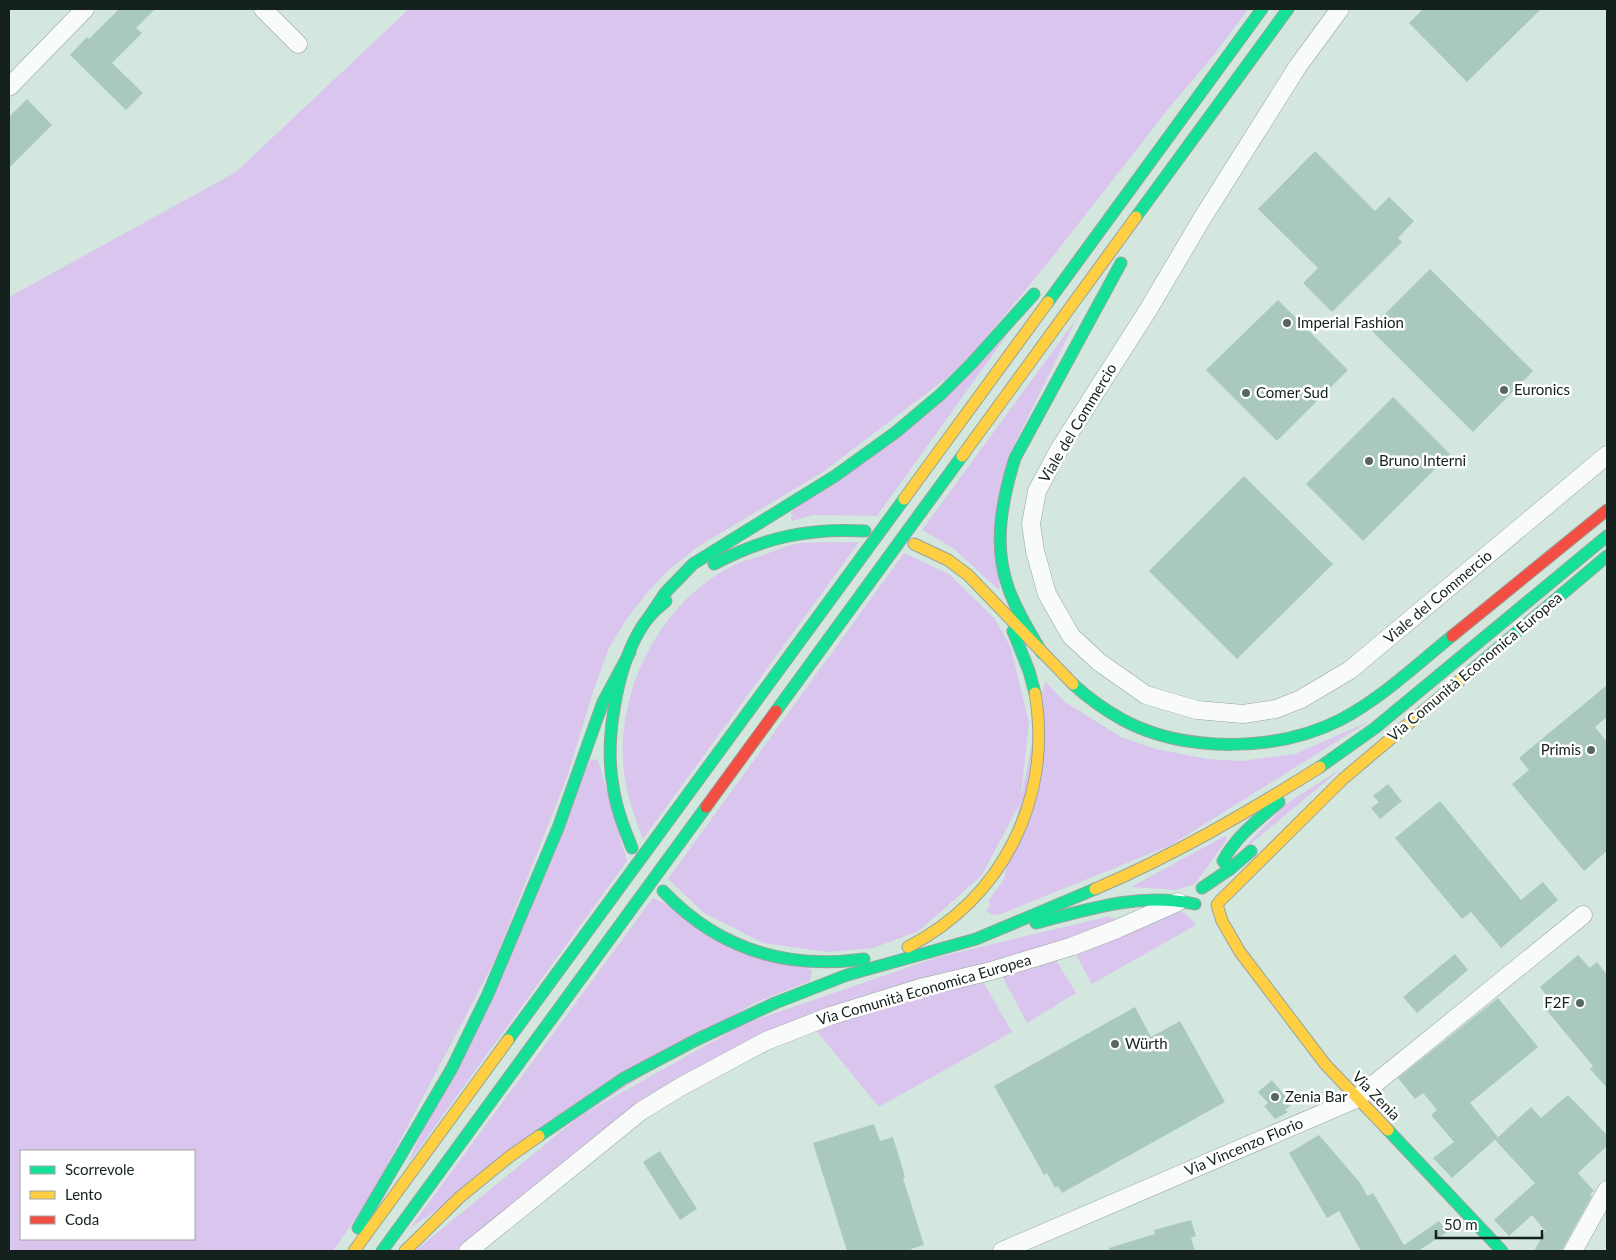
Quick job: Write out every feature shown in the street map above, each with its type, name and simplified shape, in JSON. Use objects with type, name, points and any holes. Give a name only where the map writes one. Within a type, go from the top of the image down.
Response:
[{"type":"main road","points":[[354,1251],[1262,9]]},
{"type":"main road","points":[[382,1251],[1288,9]]},
{"type":"main road","points":[[1149,218],[1218,116],[1254,56]]},
{"type":"main road","points":[[1073,249],[1158,135],[1216,73]]},
{"type":"main road","points":[[1042,653],[1019,613],[1004,571],[1000,538],[1000,515],[1006,486],[1015,458],[1128,249]]},
{"type":"main road","points":[[341,1251],[364,1218],[452,1068],[488,994],[558,828],[603,702],[649,617],[666,593],[693,564],[835,476],[896,432],[972,363],[1044,283]]},
{"type":"main road","points":[[914,544],[953,564],[984,589],[1065,678],[1101,707],[1121,719],[1142,728],[1189,740],[1213,744],[1260,744],[1321,729],[1365,705],[1406,674],[1532,568],[1607,510]]},
{"type":"main road","points":[[649,617],[679,589],[701,573],[742,549],[791,533],[825,530],[864,531]]},
{"type":"main road","points":[[976,939],[1116,880],[1163,857],[1275,795],[1326,763],[1375,728],[1607,536]]},
{"type":"main road","name":"Via Comunità Economica Europea","points":[[1343,779],[1607,556]]},
{"type":"main road","points":[[663,891],[675,904],[702,926],[717,935],[752,949],[808,961],[856,961],[880,956],[928,938],[948,924],[989,881],[1000,866],[1019,834],[1032,799],[1036,781],[1039,754],[1039,726],[1035,694],[1025,658],[1006,613]]},
{"type":"main road","points":[[630,652],[613,711],[609,752],[615,802],[632,848]]},
{"type":"main road","points":[[1204,903],[1224,868],[1228,850],[1245,830],[1326,763]]},
{"type":"main road","points":[[1275,831],[1297,812],[1343,779]]},
{"type":"main road","points":[[1204,903],[1343,779]]},
{"type":"main road","points":[[1204,903],[1224,868],[1260,843]]},
{"type":"main road","points":[[405,1251],[460,1197],[508,1157],[624,1078],[696,1040],[775,1002],[847,975],[1108,905],[1142,900],[1204,903],[1222,921],[1240,952]]},
{"type":"main road","points":[[1213,927],[1240,952]]},
{"type":"main road","points":[[905,948],[951,946]]},
{"type":"main road","name":"Via Zenia","points":[[1240,952],[1325,1064],[1356,1099],[1502,1251]]},
{"type":"main road","points":[[847,975],[880,956]]},
{"type":"street","points":[[9,87],[85,9]]},
{"type":"street","points":[[263,9],[298,44]]},
{"type":"street","name":"Viale del Commercio","points":[[1340,9],[1298,66],[1203,217],[1148,310],[1060,448],[1037,491],[1031,524],[1035,551],[1047,594],[1071,636],[1099,662],[1146,695],[1197,710],[1243,714],[1276,709],[1301,698],[1350,670],[1607,455]]},
{"type":"street","points":[[1532,568],[1583,516],[1607,496]]},
{"type":"street","name":"Via Comunità Economica Europea","points":[[468,1251],[642,1111],[682,1086],[766,1041],[830,1016],[920,988],[991,971],[1204,903]]},
{"type":"street","points":[[1108,905],[1118,913],[1121,919],[1121,924],[1117,930]]},
{"type":"street","name":"Via Vincenzo Florio","points":[[1002,1251],[1356,1099],[1583,915]]},
{"type":"street","points":[[1573,1251],[1607,1190]]},
{"type":"shaded area","points":[[409,9],[1248,9],[1213,56],[1169,108],[1050,260],[974,352],[948,377],[823,472],[699,546],[667,571],[626,620],[609,648],[594,689],[567,777],[495,960],[371,1196],[333,1251],[9,1250],[9,297],[236,172]]},
{"type":"shaded area","points":[[1077,318],[1008,457],[999,590],[953,548],[922,530]]},
{"type":"shaded area","points":[[1007,335],[877,516],[814,515],[792,521],[791,512]]},
{"type":"shaded area","points":[[859,542],[643,839],[633,811],[626,782],[623,762],[624,733],[629,703],[637,675],[650,648],[666,623],[686,600],[708,581],[738,563],[795,544]]},
{"type":"shaded area","points":[[904,553],[949,574],[995,619],[1011,648],[1029,723],[1020,803],[982,875],[919,931],[873,948],[828,952],[763,943],[704,913],[668,879]]},
{"type":"shaded area","points":[[1045,681],[1065,702],[1121,737],[1156,749],[1207,759],[1241,761],[1295,754],[1368,722],[1171,845],[1001,914],[992,915],[986,911],[990,906],[989,900],[1004,879]]},
{"type":"shaded area","points":[[591,759],[598,760],[627,861],[407,1165]]},
{"type":"shaded area","points":[[1342,768],[1236,856],[1286,804]]},
{"type":"shaded area","points":[[1225,836],[1227,839],[1195,884],[1176,890],[1131,887]]},
{"type":"shaded area","points":[[653,898],[812,970],[810,981],[752,1004],[410,1228]]},
{"type":"shaded area","points":[[1180,911],[1186,914],[1196,925],[1092,984],[1074,951]]},
{"type":"shaded area","points":[[1106,917],[1113,917],[1116,922],[1021,955],[891,990],[648,1102],[462,1251],[415,1251],[580,1116],[744,1024],[935,958]]},
{"type":"shaded area","points":[[1054,957],[1076,993],[1027,1023],[1001,974]]},
{"type":"shaded area","points":[[981,978],[1012,1032],[879,1107],[814,1028]]},
{"type":"building","points":[[119,9],[155,9],[136,28],[142,33],[112,63],[143,93],[126,110],[70,55]]},
{"type":"building","points":[[1423,9],[1541,9],[1467,82],[1409,23]]},
{"type":"building","points":[[27,99],[52,125],[9,168],[9,117]]},
{"type":"building","points":[[1315,151],[1375,211],[1389,197],[1414,221],[1398,238],[1402,242],[1332,312],[1303,283],[1318,268],[1258,209]]},
{"type":"building","points":[[1430,269],[1533,371],[1473,432],[1370,329]]},
{"type":"building","points":[[1278,300],[1348,370],[1277,441],[1206,370]]},
{"type":"building","points":[[1393,397],[1450,454],[1363,541],[1306,484]]},
{"type":"building","points":[[1244,476],[1333,564],[1237,659],[1149,571]]},
{"type":"building","points":[[1607,685],[1607,717],[1595,727],[1607,742],[1607,851],[1584,871],[1512,784],[1529,770],[1519,758]]},
{"type":"building","points":[[1388,784],[1402,801],[1380,819],[1371,808],[1379,802],[1373,796]]},
{"type":"building","points":[[1440,801],[1521,900],[1543,882],[1558,900],[1501,948],[1471,912],[1462,919],[1395,838]]},
{"type":"building","points":[[1455,954],[1468,970],[1417,1013],[1403,997]]},
{"type":"building","points":[[1578,955],[1590,968],[1597,962],[1607,975],[1607,1088],[1590,1069],[1593,1066],[1543,1006],[1551,1001],[1540,987]]},
{"type":"building","points":[[1498,998],[1538,1047],[1470,1103],[1498,1137],[1452,1178],[1433,1158],[1454,1142],[1431,1115],[1437,1110],[1423,1093],[1415,1099],[1398,1078]]},
{"type":"building","points":[[1135,1007],[1151,1037],[1180,1021],[1225,1102],[1062,1193],[1058,1186],[1055,1188],[1047,1173],[1044,1175],[994,1086]]},
{"type":"building","name":"Zenia Bar","points":[[1272,1080],[1292,1104],[1285,1110],[1288,1112],[1275,1119],[1264,1106],[1268,1103],[1258,1092]]},
{"type":"building","points":[[1568,1095],[1607,1135],[1607,1146],[1578,1173],[1594,1191],[1590,1194],[1592,1196],[1562,1251],[1534,1251],[1545,1231],[1532,1215],[1509,1236],[1494,1220],[1535,1183],[1495,1140],[1531,1107],[1541,1118]]},
{"type":"building","points":[[874,1124],[880,1141],[893,1137],[905,1177],[903,1178],[924,1245],[911,1249],[912,1251],[847,1251],[813,1143]]},
{"type":"building","points":[[1319,1135],[1361,1184],[1367,1196],[1373,1193],[1404,1245],[1439,1221],[1447,1232],[1418,1251],[1361,1251],[1339,1211],[1327,1218],[1289,1153]]},
{"type":"building","points":[[660,1151],[697,1209],[680,1220],[643,1162]]},
{"type":"building","points":[[1191,1220],[1196,1236],[1191,1238],[1195,1251],[1109,1251],[1109,1248],[1155,1234],[1154,1230]]},
{"type":"traffic: fast","points":[[1048,302],[1262,9]]},
{"type":"traffic: fast","points":[[1136,217],[1288,9]]},
{"type":"traffic: fast","points":[[1042,653],[1015,604],[1003,571],[1000,539],[1006,490],[1015,458],[1121,263]]},
{"type":"traffic: fast","points":[[649,617],[665,593],[693,564],[835,476],[896,432],[941,394],[972,363],[1034,294]]},
{"type":"traffic: fast","points":[[776,711],[962,456]]},
{"type":"traffic: fast","points":[[508,1040],[904,499]]},
{"type":"traffic: fast","points":[[714,564],[751,547],[787,536],[825,531],[865,531]]},
{"type":"traffic: fast","points":[[1320,767],[1375,728],[1607,536]]},
{"type":"traffic: fast","points":[[1471,671],[1607,556]]},
{"type":"traffic: fast","points":[[632,848],[614,794],[610,745],[612,721],[616,698],[629,653],[638,633],[649,617],[666,601]]},
{"type":"traffic: fast","points":[[1013,631],[1029,671],[1035,693]]},
{"type":"traffic: fast","points":[[1073,684],[1110,712],[1148,731],[1202,743],[1260,743],[1315,731],[1340,720],[1370,702],[1452,636]]},
{"type":"traffic: fast","points":[[358,1228],[452,1068],[488,994],[558,828],[603,702],[630,652]]},
{"type":"traffic: fast","points":[[1230,869],[1223,861],[1228,852],[1248,829],[1279,802]]},
{"type":"traffic: fast","points":[[382,1251],[706,807]]},
{"type":"traffic: fast","points":[[1202,888],[1230,869],[1251,851]]},
{"type":"traffic: fast","points":[[539,1136],[624,1078],[696,1040],[775,1003],[847,975],[976,939],[1095,889]]},
{"type":"traffic: fast","points":[[663,891],[706,928],[754,951],[780,958],[807,961],[835,962],[864,959]]},
{"type":"traffic: fast","points":[[1036,923],[1095,908],[1134,901],[1175,901],[1195,904]]},
{"type":"traffic: fast","points":[[1388,1130],[1502,1251]]},
{"type":"traffic: slow","points":[[962,456],[1136,217]]},
{"type":"traffic: slow","points":[[904,499],[1048,302]]},
{"type":"traffic: slow","points":[[914,544],[948,560],[968,575],[1073,684]]},
{"type":"traffic: slow","points":[[1219,902],[1343,779],[1471,671]]},
{"type":"traffic: slow","points":[[908,947],[941,926],[970,901],[995,873],[1014,841],[1028,807],[1036,770],[1039,732],[1035,693]]},
{"type":"traffic: slow","points":[[1095,889],[1153,862],[1210,832],[1320,767]]},
{"type":"traffic: slow","points":[[1217,905],[1222,921],[1240,952],[1325,1064],[1388,1130]]},
{"type":"traffic: slow","points":[[354,1251],[508,1040]]},
{"type":"traffic: slow","points":[[405,1251],[460,1197],[509,1157],[539,1136]]},
{"type":"traffic: jam","points":[[1452,636],[1607,510]]},
{"type":"traffic: jam","points":[[706,807],[776,711]]},
{"type":"place","name":"Imperial Fashion","points":[[1287,323]]},
{"type":"place","name":"Euronics","points":[[1504,390]]},
{"type":"place","name":"Comer Sud","points":[[1246,393]]},
{"type":"place","name":"Bruno Interni","points":[[1369,461]]},
{"type":"place","name":"Primis","points":[[1591,750]]},
{"type":"place","name":"F2F","points":[[1580,1003]]},
{"type":"place","name":"Würth","points":[[1115,1044]]},
{"type":"place","name":"Zenia Bar","points":[[1275,1097]]}]
